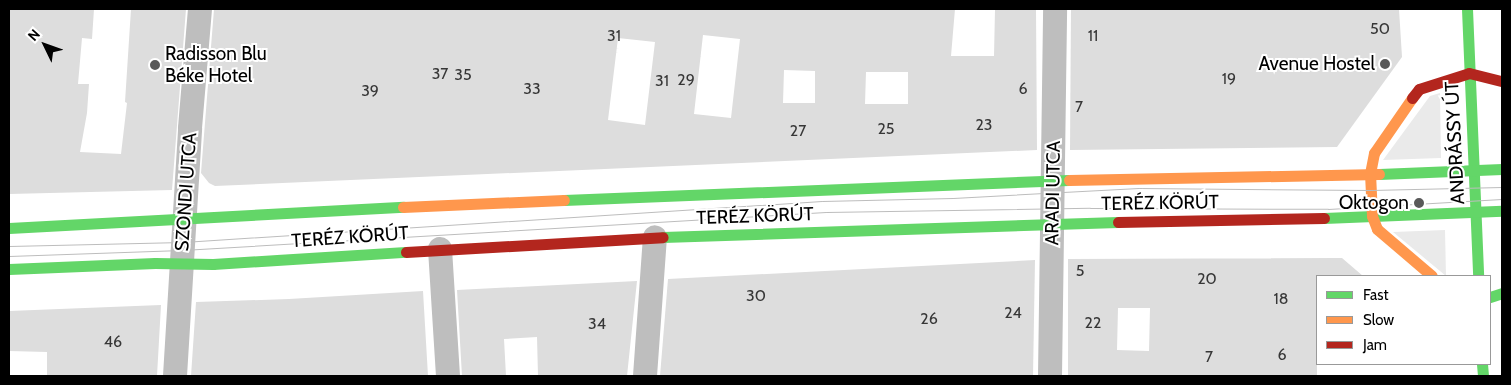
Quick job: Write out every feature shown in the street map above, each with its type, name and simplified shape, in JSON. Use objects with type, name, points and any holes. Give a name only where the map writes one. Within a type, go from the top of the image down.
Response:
[{"type":"main road","name":"ANDRÁSSY ÚT","points":[[1467,9],[1478,275]]},
{"type":"main road","points":[[1431,275],[1377,229],[1372,216],[1370,173],[1374,153],[1419,89],[1469,73],[1502,81]]},
{"type":"main road","name":"TERÉZ KÖRÚT","points":[[9,228],[368,208],[1054,180],[1502,169]]},
{"type":"main road","name":"TERÉZ KÖRÚT","points":[[9,269],[212,264],[655,237],[1053,223],[1502,212]]},
{"type":"street","name":"SZONDI UTCA","points":[[175,376],[184,219],[200,9]]},
{"type":"street","name":"ARADI UTCA","points":[[1050,376],[1055,9]]},
{"type":"street","points":[[645,376],[655,237]]},
{"type":"street","points":[[440,249],[448,376]]},
{"type":"shaded area","points":[[1440,93],[1441,158],[1383,160],[1430,96]]},
{"type":"shaded area","points":[[1445,230],[1446,275],[1445,275],[1393,232]]},
{"type":"building","points":[[9,9],[94,9],[92,39],[82,38],[78,84],[89,84],[87,113],[80,152],[121,154],[127,103],[125,102],[131,9],[186,9],[172,190],[9,194]]},
{"type":"building","points":[[214,9],[955,9],[951,56],[994,56],[995,9],[1036,9],[1037,150],[215,186],[209,183],[201,173]],"holes":[[[703,35],[740,39],[731,118],[694,114]],[[618,38],[655,42],[645,125],[608,120]],[[784,70],[815,71],[815,103],[783,103]],[[866,72],[908,72],[908,104],[865,104]]]},
{"type":"building","points":[[1071,9],[1399,9],[1402,57],[1337,147],[1070,150]]},
{"type":"building","points":[[1342,258],[1362,275],[1316,275],[1317,376],[1068,376],[1068,259]],"holes":[[[1118,308],[1150,308],[1149,351],[1117,350]]]},
{"type":"building","points":[[1035,260],[1033,376],[660,376],[668,279]]},
{"type":"building","points":[[637,281],[627,376],[538,376],[537,337],[504,339],[506,376],[462,376],[457,290]]},
{"type":"building","points":[[423,291],[428,376],[191,376],[196,302],[289,299]]},
{"type":"building","points":[[161,305],[157,376],[47,376],[47,352],[9,351],[9,311]]},
{"type":"tram line","points":[[9,246],[183,242],[822,201],[953,198],[1139,188],[1371,190],[1502,187]]},
{"type":"tram line","points":[[9,256],[182,250],[826,212],[1090,208],[1328,209],[1502,199]]},
{"type":"traffic: fast","points":[[1467,9],[1478,275]]},
{"type":"traffic: fast","points":[[1379,174],[1502,169]]},
{"type":"traffic: fast","points":[[564,200],[1069,180]]},
{"type":"traffic: fast","points":[[9,228],[403,207]]},
{"type":"traffic: fast","points":[[1324,218],[1502,211]]},
{"type":"traffic: fast","points":[[663,237],[1118,222]]},
{"type":"traffic: fast","points":[[9,269],[155,263],[213,264],[406,252]]},
{"type":"traffic: fast","points":[[1491,297],[1502,293]]},
{"type":"traffic: fast","points":[[1482,365],[1483,376]]},
{"type":"traffic: slow","points":[[1412,98],[1374,153],[1370,173],[1372,216],[1377,229],[1431,275]]},
{"type":"traffic: slow","points":[[1069,180],[1379,174]]},
{"type":"traffic: slow","points":[[403,207],[564,200]]},
{"type":"traffic: jam","points":[[1412,98],[1419,89],[1469,73],[1502,81]]},
{"type":"traffic: jam","points":[[1118,222],[1324,218]]},
{"type":"traffic: jam","points":[[406,252],[663,237]]},
{"type":"place","name":"Avenue Hostel","points":[[1385,64]]},
{"type":"place","name":"Radisson Blu Béke Hotel","points":[[155,65]]},
{"type":"place","name":"Oktogon","points":[[1419,203]]}]
